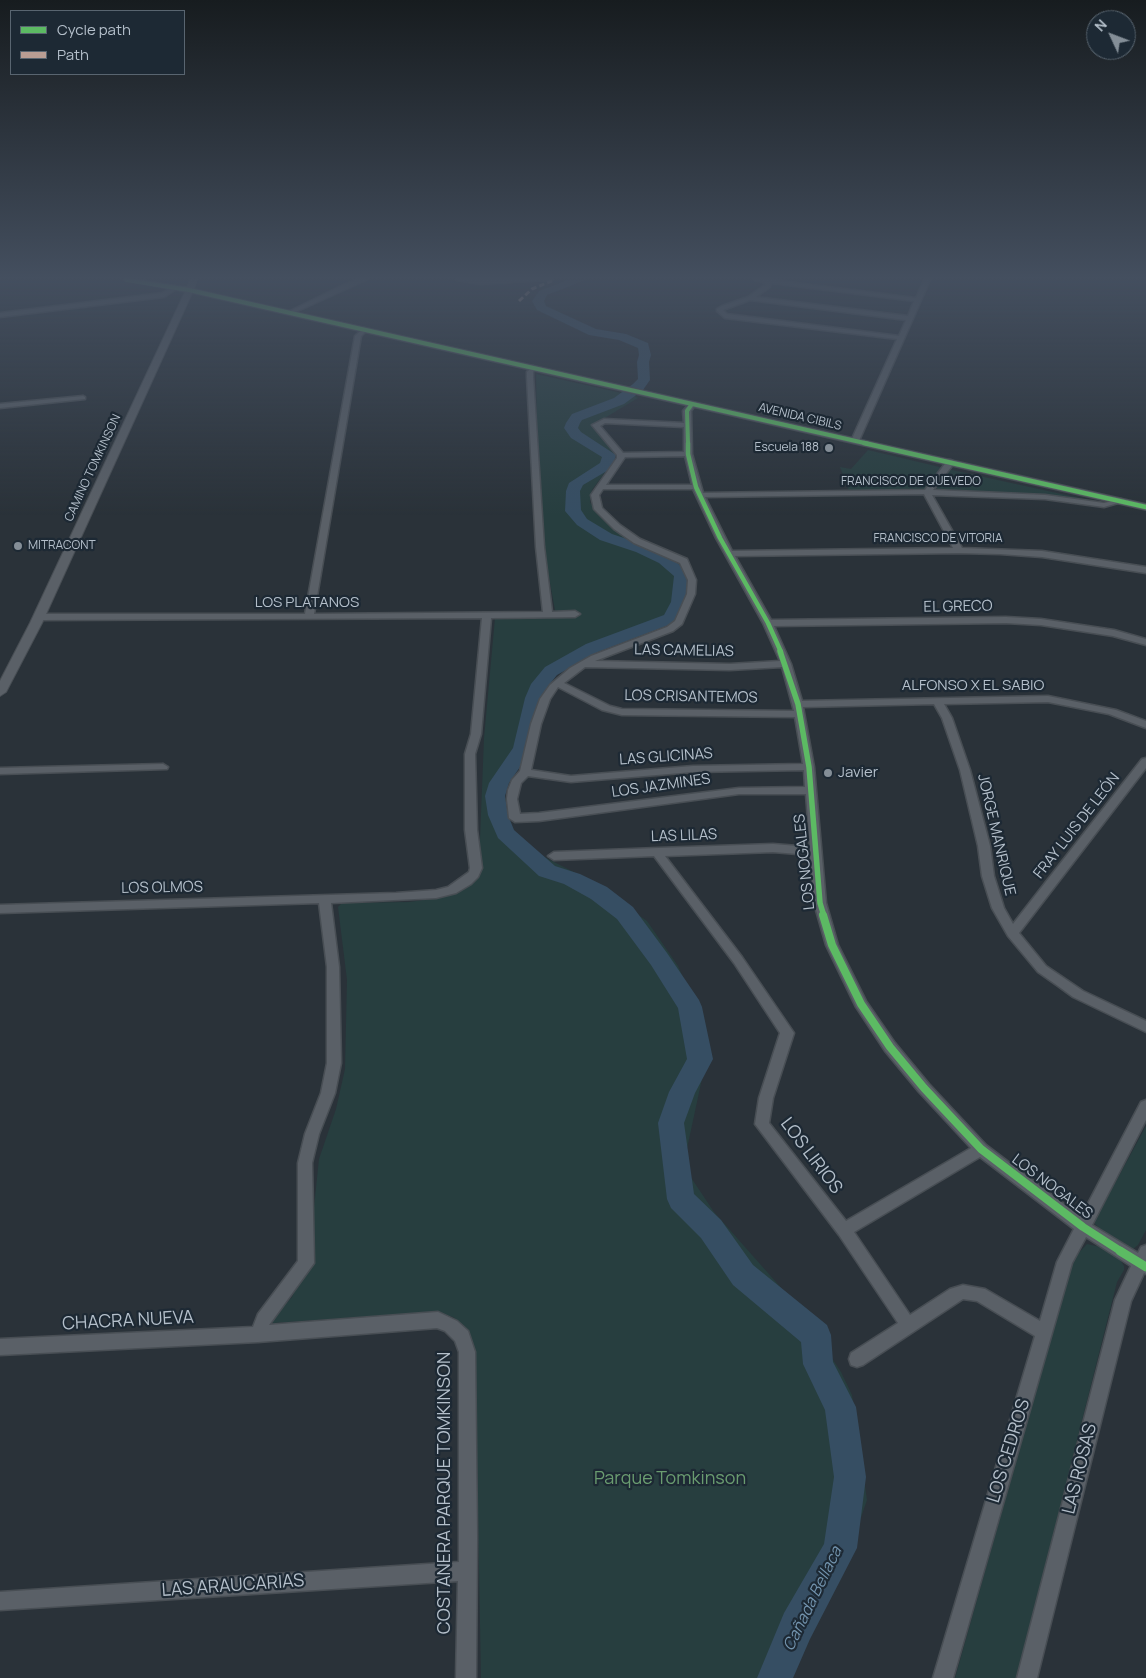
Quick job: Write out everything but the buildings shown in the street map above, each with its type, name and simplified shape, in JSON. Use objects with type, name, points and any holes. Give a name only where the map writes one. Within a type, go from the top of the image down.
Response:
[{"type":"street","name":"CAMINO TOMKINSON","points":[[0,692],[39,617],[158,358]]},
{"type":"street","points":[[310,617],[354,358]]},
{"type":"street","name":"AVENIDA CIBILS","points":[[489,358],[1146,507]]},
{"type":"street","points":[[855,441],[892,358]]},
{"type":"street","points":[[532,368],[530,377],[540,547],[548,614]]},
{"type":"street","points":[[0,406],[84,398]]},
{"type":"street","name":"LOS NOGALES","points":[[692,404],[687,411],[688,454],[698,491],[768,623],[786,664],[799,709],[809,767],[820,903],[832,945],[861,1004],[890,1047],[924,1088],[981,1149],[1082,1227],[1144,1261]]},
{"type":"street","points":[[621,455],[597,427],[597,424],[604,422],[687,425]]},
{"type":"street","points":[[621,455],[688,454]]},
{"type":"street","points":[[525,772],[536,724],[545,699],[557,683],[582,664],[617,648],[670,629],[679,622],[691,594],[692,584],[684,561],[637,541],[604,517],[595,501],[595,495],[621,458],[621,455]]},
{"type":"street","points":[[951,462],[928,492],[959,550]]},
{"type":"street","name":"FRANCISCO DE QUEVEDO","points":[[599,488],[698,491],[928,492],[1045,497],[1104,505],[1121,502]]},
{"type":"street","name":"FRANCISCO DE VITORIA","points":[[730,554],[959,550],[1042,554],[1146,570]]},
{"type":"street","name":"LOS PLATANOS","points":[[39,617],[310,617],[575,614]]},
{"type":"street","points":[[258,1334],[264,1319],[306,1263],[305,1163],[312,1134],[328,1093],[334,1063],[333,967],[325,901],[436,894],[452,890],[467,881],[474,874],[476,868],[471,830],[470,754],[476,734],[487,615]]},
{"type":"street","name":"EL GRECO","points":[[768,623],[1006,620],[1041,622],[1114,633],[1146,642]]},
{"type":"street","name":"LAS CAMELIAS","points":[[582,664],[730,667],[786,664]]},
{"type":"street","name":"LOS CRISANTEMOS","points":[[557,683],[606,708],[622,712],[799,709]]},
{"type":"street","name":"ALFONSO X EL SABIO","points":[[799,709],[937,700],[1048,699],[1112,712],[1146,725]]},
{"type":"street","name":"JORGE MANRIQUE","points":[[937,700],[947,718],[965,770],[984,846],[988,876],[998,908],[1012,933],[1042,968],[1062,983],[1146,1028]]},
{"type":"street","name":"FRAY LUIS DE LEÓN","points":[[1012,933],[1146,761]]},
{"type":"street","points":[[0,771],[163,767]]},
{"type":"street","name":"LAS GLICINAS","points":[[525,772],[570,779],[693,769],[809,767]]},
{"type":"street","name":"LOS JAZMINES","points":[[525,772],[516,782],[513,790],[512,799],[515,818],[539,817],[739,791],[811,790]]},
{"type":"street","name":"LAS LILAS","points":[[554,856],[773,848],[815,851]]},
{"type":"street","name":"LOS LIRIOS","points":[[658,852],[660,858],[738,960],[787,1033],[766,1098],[762,1124],[844,1230],[908,1325]]},
{"type":"street","name":"LOS OLMOS","points":[[0,909],[325,901]]},
{"type":"street","name":"LOS CEDROS","points":[[943,1678],[1065,1262],[1146,1106]]},
{"type":"street","points":[[844,1230],[981,1149]]},
{"type":"street","name":"LAS ROSAS","points":[[1027,1678],[1123,1300],[1144,1261]]},
{"type":"street","points":[[857,1358],[956,1294],[970,1292],[979,1294],[1045,1333]]},
{"type":"street","name":"COSTANERA PARQUE TOMKINSON","points":[[258,1334],[438,1320],[451,1326],[462,1336],[467,1352],[466,1678]]},
{"type":"street","name":"CHACRA NUEVA","points":[[0,1347],[258,1334]]},
{"type":"street","name":"LAS ARAUCARIAS","points":[[0,1601],[467,1570]]},
{"type":"green space","name":"Parque Tomkinson","points":[[536,374],[638,398],[593,425],[615,454],[614,460],[592,490],[590,502],[600,516],[621,535],[682,565],[690,585],[684,605],[675,622],[595,652],[553,674],[542,687],[532,721],[525,758],[504,790],[509,825],[527,848],[591,881],[647,921],[678,966],[694,1002],[709,1046],[685,1158],[690,1176],[714,1212],[799,1308],[841,1372],[852,1395],[867,1500],[843,1570],[804,1643],[789,1678],[481,1678],[473,1349],[466,1328],[453,1317],[433,1312],[273,1323],[273,1318],[292,1297],[308,1265],[319,1159],[336,1109],[345,1069],[347,980],[338,907],[342,903],[409,902],[437,898],[456,891],[479,864],[484,738],[495,618],[556,616],[542,539],[538,477]]},
{"type":"green space","points":[[868,450],[944,468],[924,490],[849,491],[840,467],[851,469]]},
{"type":"green space","points":[[952,470],[1098,502],[936,488]]},
{"type":"green space","points":[[1146,1126],[1146,1230],[1138,1245],[1133,1249],[1099,1228],[1095,1224],[1095,1220]]},
{"type":"green space","points":[[1087,1244],[1101,1247],[1121,1261],[1124,1270],[1117,1282],[1017,1678],[955,1678],[1073,1259]]},
{"type":"waterway","name":"Cañada Bellaca","points":[[644,358],[644,380],[638,387],[619,401],[577,417],[573,423],[571,428],[576,435],[609,455],[607,465],[576,483],[573,491],[573,511],[582,522],[606,537],[642,549],[665,560],[682,575],[679,602],[671,618],[592,648],[551,671],[540,684],[534,698],[523,748],[499,783],[495,796],[498,815],[505,833],[547,871],[572,879],[599,893],[625,913],[659,959],[690,1007],[700,1059],[682,1092],[671,1123],[681,1199],[711,1229],[743,1275],[816,1335],[818,1364],[840,1407],[850,1477],[840,1548],[797,1626],[775,1678]]},
{"type":"cycle path","points":[[490,358],[1146,507]]},
{"type":"cycle path","points":[[692,404],[687,411],[688,454],[696,487],[720,538],[768,623],[786,664],[798,704],[809,767],[820,903],[832,945],[861,1004],[890,1047],[924,1088],[981,1149],[1083,1227],[1146,1267]]},
{"type":"place","name":"Escuela 188","points":[[829,448]]},
{"type":"place","name":"MITRACONT","points":[[18,546]]},
{"type":"place","name":"Javier","points":[[828,773]]}]
